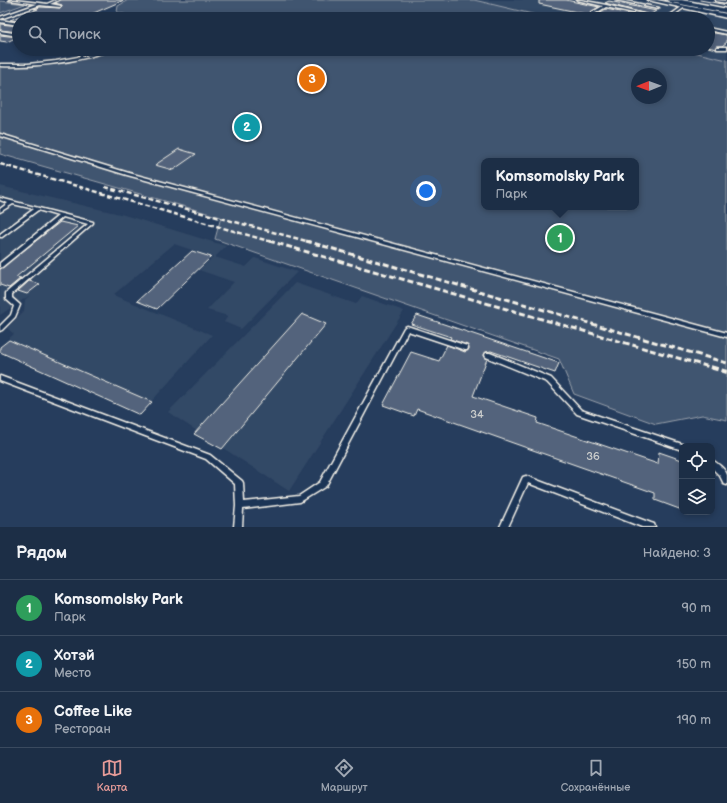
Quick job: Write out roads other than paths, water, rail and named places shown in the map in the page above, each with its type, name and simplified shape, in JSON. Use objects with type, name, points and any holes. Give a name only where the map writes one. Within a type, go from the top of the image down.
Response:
[{"type":"main road","points":[[670,0],[727,11]]},
{"type":"main road","points":[[686,3],[727,8]]},
{"type":"street","points":[[650,0],[686,3],[714,12]]},
{"type":"street","points":[[718,0],[727,2]]},
{"type":"street","points":[[715,12],[727,16]]},
{"type":"lane","points":[[10,0],[60,6]]},
{"type":"lane","points":[[47,5],[58,0]]},
{"type":"lane","points":[[578,0],[632,12]]},
{"type":"lane","points":[[617,0],[658,8]]},
{"type":"lane","points":[[596,4],[600,2]]},
{"type":"lane","points":[[675,12],[686,3]]},
{"type":"lane","points":[[17,12],[40,4]]},
{"type":"lane","points":[[596,12],[606,6]]},
{"type":"lane","points":[[0,18],[12,14]]},
{"type":"lane","points":[[0,21],[12,23]]},
{"type":"lane","points":[[715,30],[727,33]]},
{"type":"lane","points":[[0,32],[12,34]]},
{"type":"lane","points":[[718,48],[727,48]]},
{"type":"lane","points":[[0,65],[32,64],[86,56]]},
{"type":"lane","points":[[0,135],[128,174],[727,335]]},
{"type":"lane","points":[[0,199],[91,223],[9,293],[9,299],[17,305],[13,316],[0,329]]},
{"type":"lane","points":[[0,211],[12,202]]},
{"type":"lane","points":[[0,236],[37,209]]},
{"type":"lane","points":[[0,266],[62,215]]},
{"type":"lane","points":[[240,506],[300,499],[323,484],[407,328],[465,348]]},
{"type":"lane","points":[[488,355],[549,380],[580,412],[679,446]]},
{"type":"lane","points":[[0,378],[208,457],[239,483],[240,506],[238,527]]},
{"type":"lane","points":[[715,466],[723,474],[727,482]]},
{"type":"lane","points":[[504,527],[526,479],[651,527]]},
{"type":"tram line","points":[[700,0],[727,5]]},
{"type":"railway","points":[[0,164],[272,242]]},
{"type":"railway","points":[[105,187],[310,242]]},
{"type":"railway","points":[[269,241],[713,368]]},
{"type":"railway","points":[[306,241],[727,363]]},
{"type":"railway","points":[[710,367],[727,372]]},
{"type":"place","name":"Coffee Like","points":[[312,79]]},
{"type":"place","name":"Хотэй","points":[[247,127]]},
{"type":"place","name":"Komsomolsky Park","points":[[560,238]]}]
